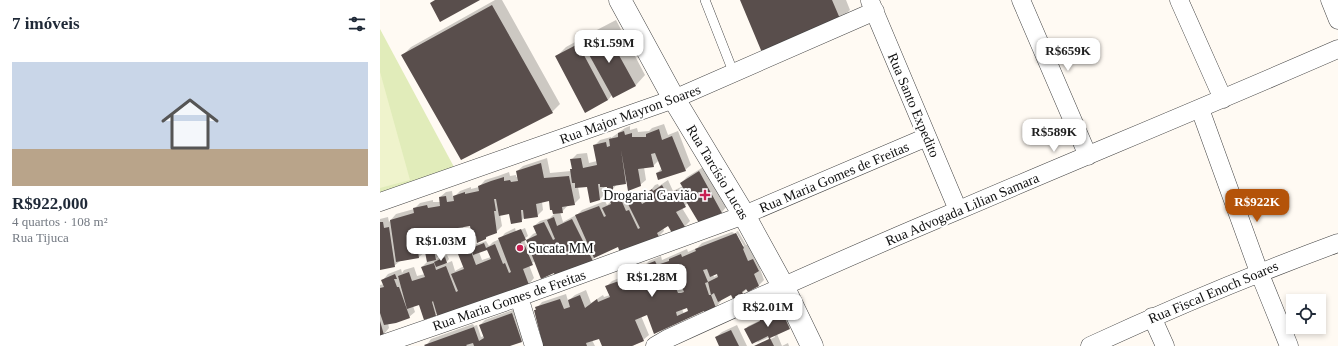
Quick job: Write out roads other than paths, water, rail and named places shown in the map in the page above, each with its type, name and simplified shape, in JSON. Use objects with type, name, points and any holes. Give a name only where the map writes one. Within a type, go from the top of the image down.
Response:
[{"type":"street","name":"Rua Tarcísio Lucas","points":[[620,0],[674,99],[744,215],[783,286],[812,346]]},
{"type":"street","points":[[1021,0],[1088,156]]},
{"type":"street","points":[[1179,0],[1223,99]]},
{"type":"street","points":[[1330,0],[1338,20]]},
{"type":"street","name":"Rua Major Mayron Soares","points":[[380,202],[674,99],[734,74],[872,6]]},
{"type":"street","name":"Rua Santo Expedito","points":[[872,6],[958,210]]},
{"type":"street","name":"Rua Advogada Lilian Samara","points":[[655,346],[783,286],[958,210],[1338,50]]},
{"type":"street","points":[[1200,109],[1259,272],[1289,346]]},
{"type":"street","name":"Rua Maria Gomes de Freitas","points":[[380,345],[413,340],[519,298],[744,215],[927,137]]},
{"type":"street","name":"Rua Fiscal Enoch Soares","points":[[1090,346],[1152,317],[1259,272],[1338,242]]},
{"type":"street","points":[[519,298],[534,346]]},
{"type":"street","points":[[1152,317],[1165,346]]},
{"type":"lane","points":[[705,0],[734,74]]},
{"type":"place","name":"Drogaria Gavião","points":[[705,195]]},
{"type":"place","name":"Sucata MM","points":[[520,248]]}]
